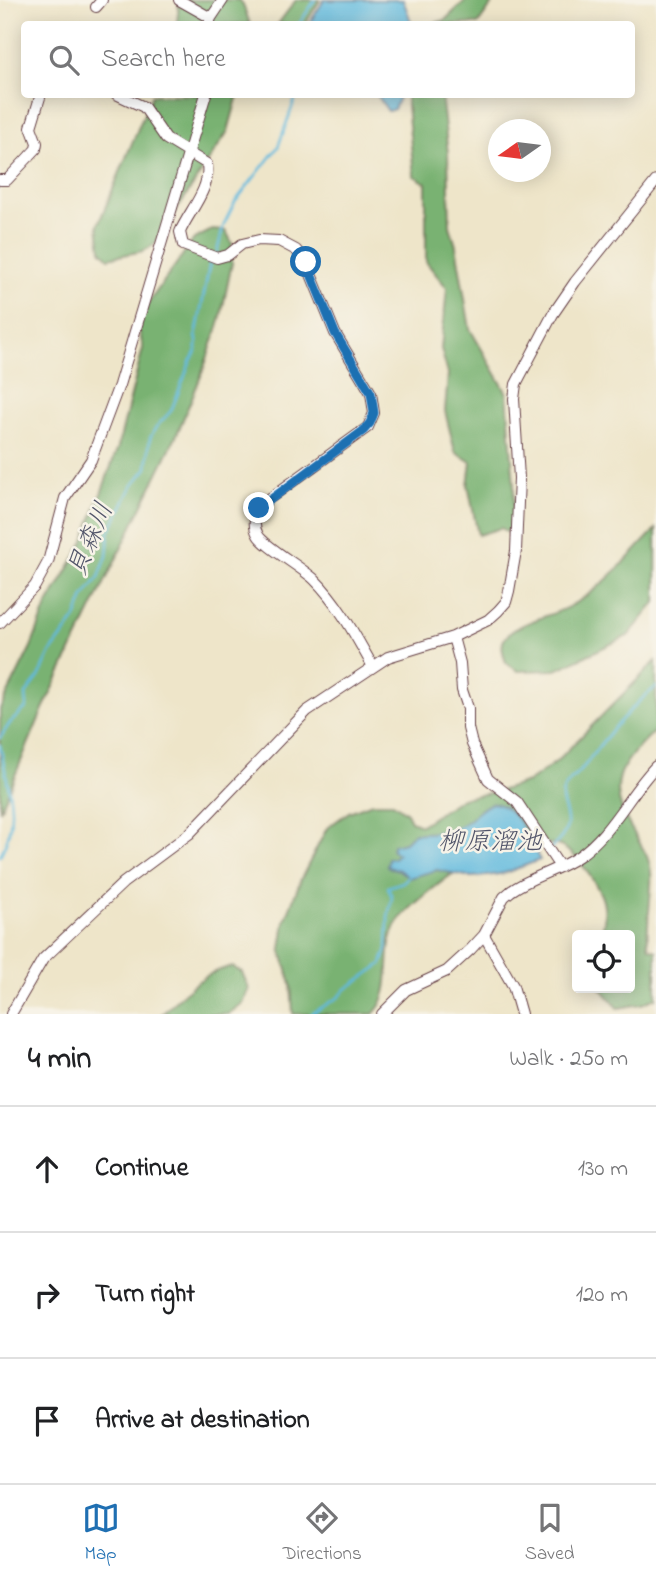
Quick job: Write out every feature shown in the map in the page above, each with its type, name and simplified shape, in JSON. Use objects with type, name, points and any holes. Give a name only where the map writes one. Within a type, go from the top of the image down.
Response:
[{"type":"street","points":[[179,0],[210,21],[223,0]]},
{"type":"street","points":[[0,180],[7,180],[36,149],[37,143],[31,127],[40,98]]},
{"type":"street","points":[[125,98],[144,107],[166,139],[205,162],[208,170],[197,203],[180,232],[183,245],[218,258],[228,255],[242,244],[259,240],[279,241],[291,246],[306,262],[335,333],[371,393],[374,413],[368,427],[266,501],[257,512],[255,522],[261,539],[301,568],[328,594],[372,665]]},
{"type":"street","points":[[0,623],[34,586],[48,562],[65,498],[90,460],[119,385],[205,98]]},
{"type":"street","points":[[11,1014],[43,959],[123,883],[189,834],[307,711],[372,665],[404,651],[453,637],[488,620],[506,602],[516,551],[519,478],[514,399],[516,384],[553,314],[575,282],[656,181]]},
{"type":"street","points":[[453,637],[466,699],[468,728],[472,744],[488,779],[517,802],[560,867]]},
{"type":"street","points":[[382,1014],[406,990],[447,971],[484,935],[504,897],[511,891],[579,856],[603,836],[632,793],[656,766]]},
{"type":"street","points":[[484,935],[513,986],[521,1014]]},
{"type":"green space","points":[[179,0],[239,0],[249,21],[177,21]]},
{"type":"green space","points":[[296,0],[320,0],[307,21],[280,21]]},
{"type":"green space","points":[[466,0],[495,0],[480,21],[442,21]]},
{"type":"green space","points":[[151,98],[237,98],[228,131],[154,245],[143,251],[109,258],[101,250],[98,225]]},
{"type":"green space","points":[[406,98],[441,98],[448,153],[450,226],[470,329],[507,393],[514,486],[513,536],[501,528],[478,535],[468,485],[471,462],[455,452],[445,411],[448,374],[441,349],[447,288],[426,262],[426,183],[414,176]]},
{"type":"green space","points":[[212,230],[226,231],[232,243],[232,263],[220,321],[201,376],[177,434],[43,709],[0,811],[0,709],[31,647],[47,606],[83,543],[118,447],[143,348],[139,329],[142,312],[194,239]]},
{"type":"green space","points":[[656,529],[656,602],[628,636],[556,670],[518,671],[506,663],[503,643],[511,632],[582,599],[616,571]]},
{"type":"green space","points":[[656,661],[656,730],[625,765],[618,789],[625,816],[645,852],[650,867],[648,942],[649,948],[656,950],[656,998],[642,1004],[618,1008],[605,993],[635,993],[635,930],[602,930],[604,904],[587,872],[564,848],[539,843],[515,847],[472,862],[432,890],[403,916],[392,933],[385,994],[381,1005],[373,1014],[293,1014],[291,984],[281,949],[285,921],[301,879],[327,828],[349,812],[372,803],[393,803],[407,813],[411,821],[421,825],[462,798],[496,792],[528,782],[556,762]]},
{"type":"green space","points":[[232,967],[242,972],[249,989],[243,1003],[228,1014],[162,1014],[202,979],[221,969]]},
{"type":"water","points":[[324,0],[403,0],[411,21],[311,21]]},
{"type":"water","points":[[379,98],[399,98],[394,109],[388,111]]},
{"type":"water","name":"柳原溜池","points":[[492,803],[501,805],[515,817],[540,860],[505,873],[471,877],[437,870],[409,878],[399,870],[387,867],[388,858],[394,858],[398,854],[392,851],[393,845],[405,842],[414,833],[460,826]]},
{"type":"waterway","name":"貝森川","points":[[301,21],[315,0]]},
{"type":"waterway","name":"貝森川","points":[[217,252],[224,224],[235,202],[278,147],[296,98]]},
{"type":"waterway","name":"貝森川","points":[[0,738],[10,723],[27,707],[26,694],[39,677],[51,652],[76,618],[84,597],[99,577],[107,556],[109,532],[133,485],[147,468],[150,438],[171,411],[196,351],[196,336],[210,262]]},
{"type":"waterway","points":[[551,848],[566,830],[562,796],[564,789],[618,723],[656,687]]},
{"type":"waterway","name":"貝森川","points":[[0,745],[9,787],[11,814],[10,828],[0,856]]},
{"type":"waterway","points":[[311,1014],[339,997],[382,964],[387,949],[392,897],[388,887],[403,882],[410,875]]},
{"type":"route","points":[[259,508],[368,427],[374,413],[371,393],[335,333],[306,262]]}]
